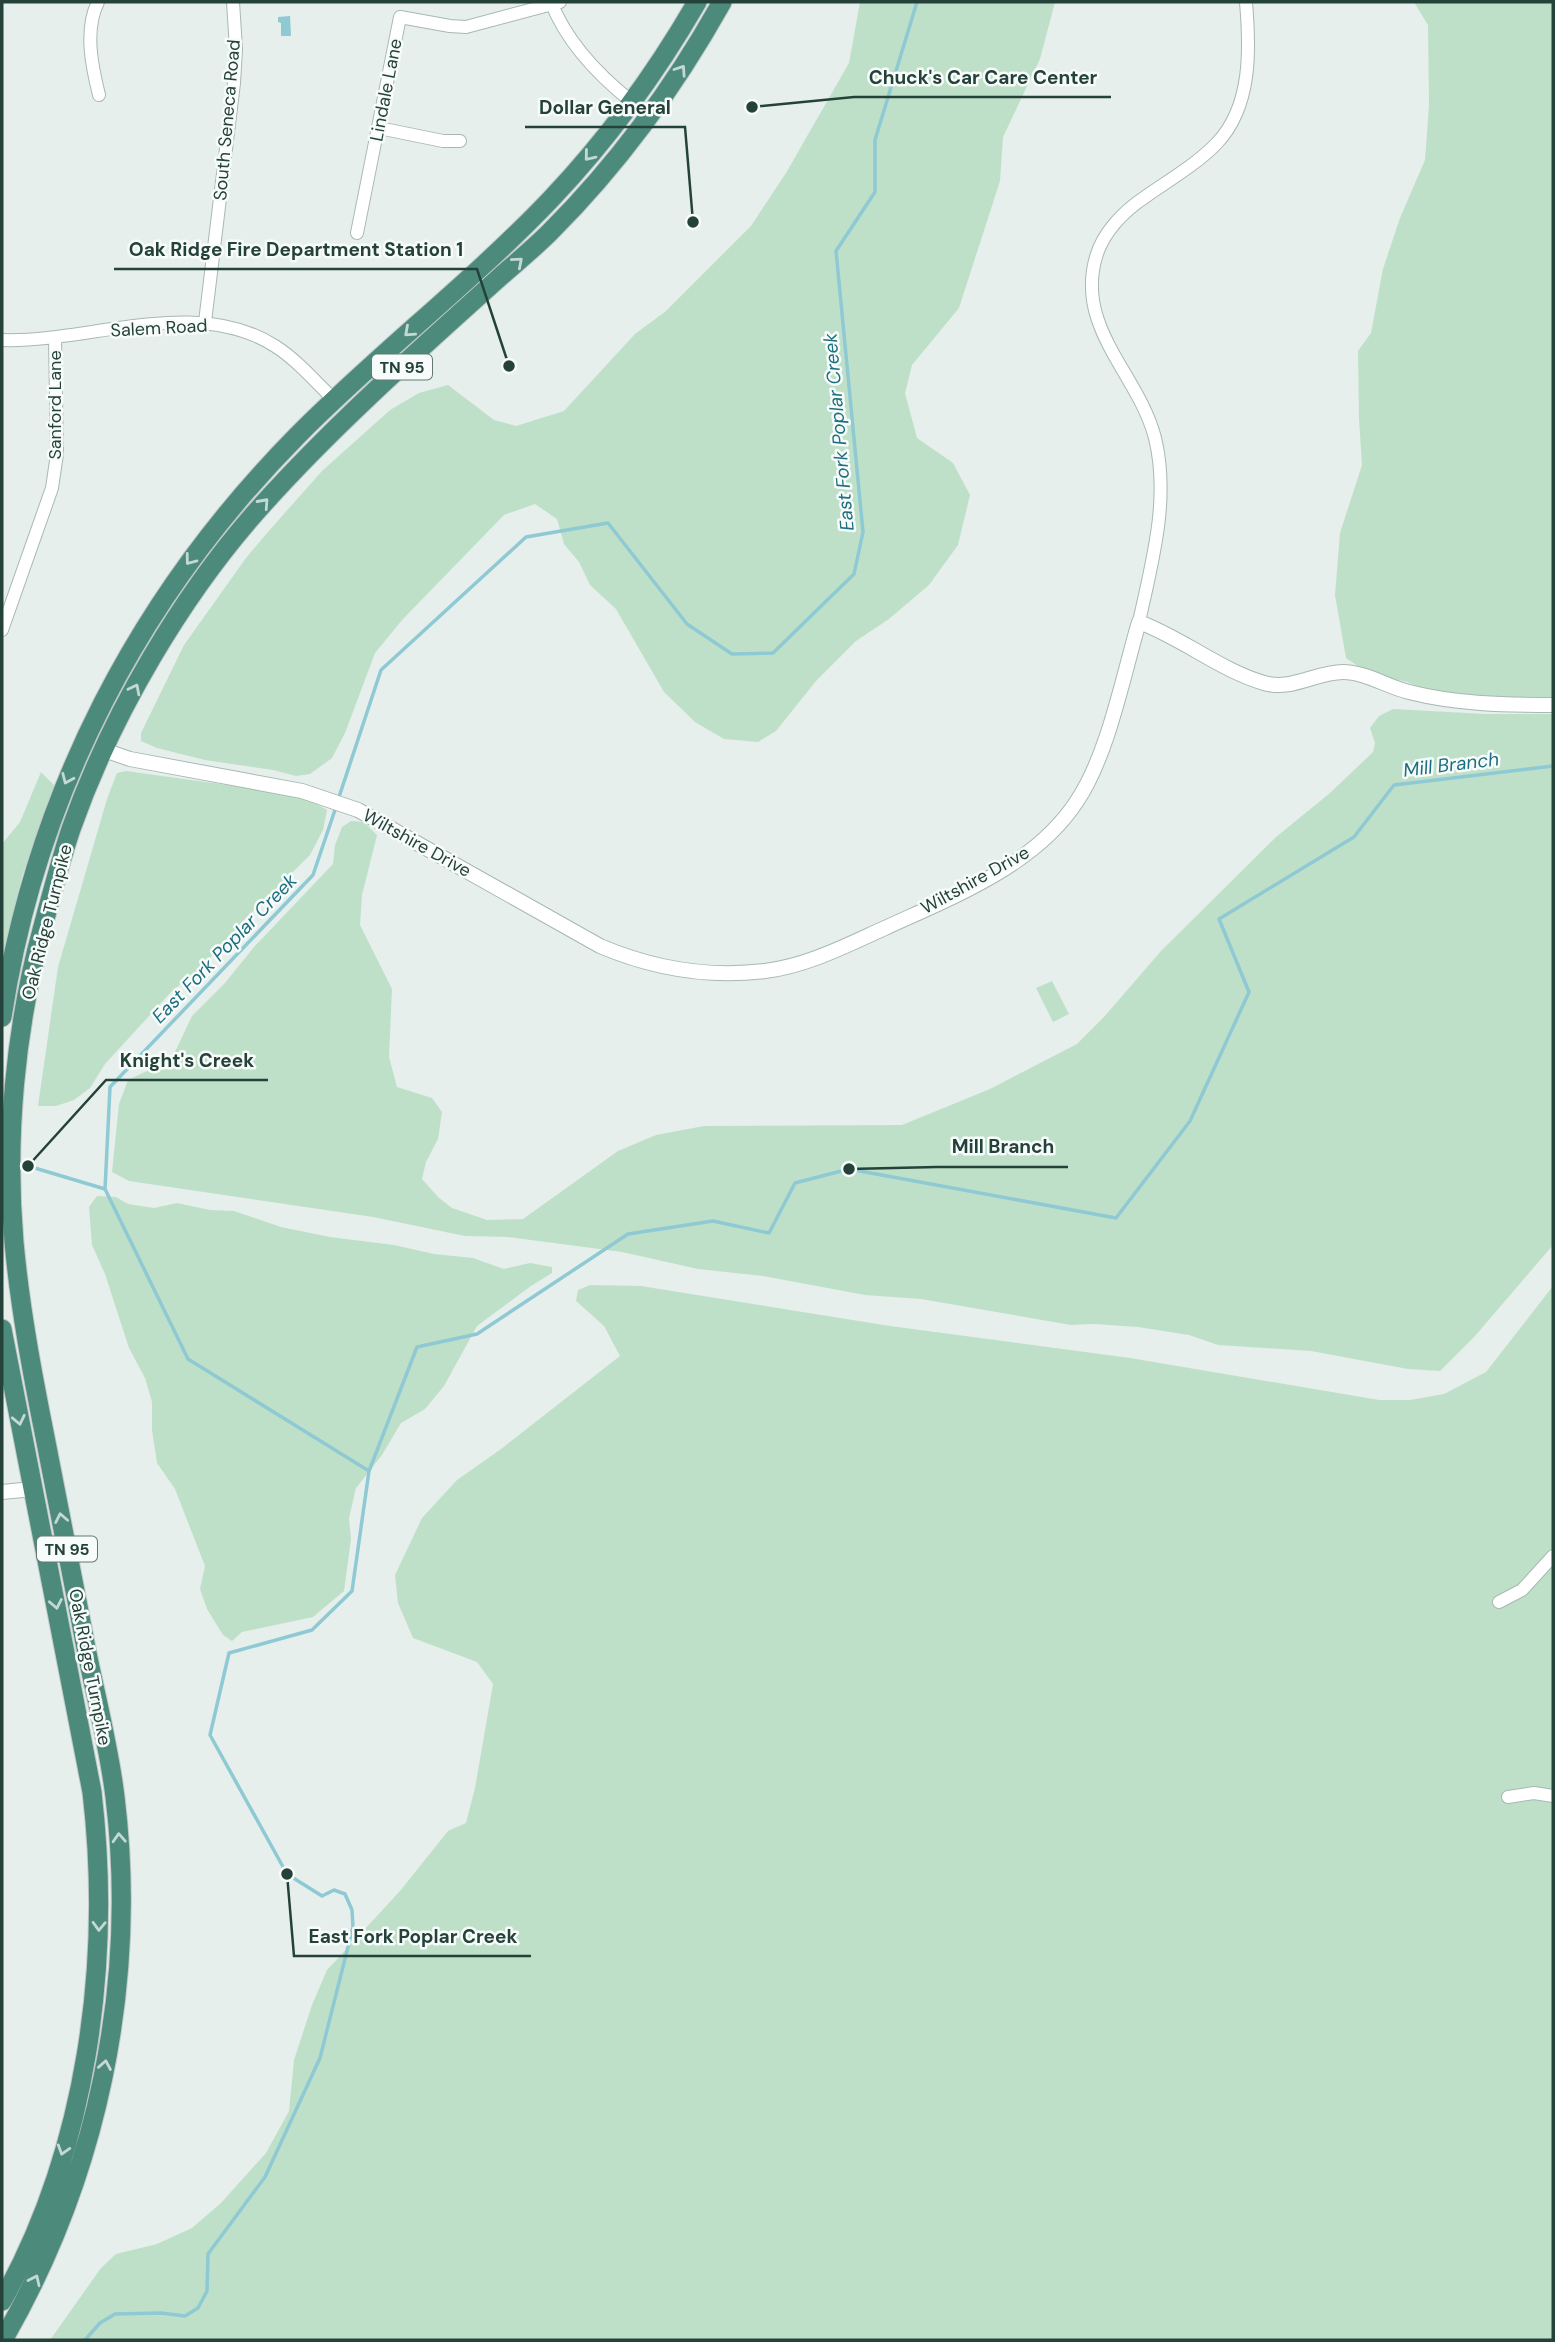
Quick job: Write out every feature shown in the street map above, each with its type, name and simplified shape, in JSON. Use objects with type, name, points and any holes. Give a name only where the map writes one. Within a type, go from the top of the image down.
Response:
[{"type":"highway","name":"Oak Ridge Turnpike","points":[[2,1017],[22,914],[55,807],[84,741],[134,644],[189,561],[257,477],[334,400],[551,199],[632,102],[696,2]]},
{"type":"highway","name":"Oak Ridge Turnpike","points":[[3,2340],[25,2301],[64,2218],[79,2173],[101,2092],[116,1998],[122,1914],[115,1792],[25,1337],[13,1226],[12,1169],[21,1034],[33,964],[71,828],[104,750],[148,665],[221,556],[261,506],[349,416],[555,227],[600,179],[649,116],[722,2]]},
{"type":"highway","points":[[632,102],[649,116]]},
{"type":"highway","points":[[437,306],[452,322]]},
{"type":"highway","points":[[334,400],[349,416]]},
{"type":"highway","points":[[84,741],[104,750]]},
{"type":"highway","points":[[12,959],[33,964]]},
{"type":"highway","name":"Oak Ridge Turnpike","points":[[2,1329],[92,1792],[97,1830],[100,1898],[91,2037],[73,2119],[22,2265],[2,2301]]},
{"type":"highway","points":[[33,1489],[54,1487]]},
{"type":"street","points":[[98,2],[94,8],[90,48],[99,95]]},
{"type":"street","name":"South Seneca Road","points":[[205,322],[234,83],[236,49],[233,2]]},
{"type":"street","name":"Wiltshire Drive","points":[[104,750],[130,759],[266,782],[351,807],[383,822],[600,946],[639,961],[693,973],[785,968],[858,940],[965,890],[1012,863],[1052,832],[1077,802],[1094,769],[1139,622],[1158,527],[1161,497],[1159,459],[1154,435],[1138,396],[1099,327],[1091,295],[1096,255],[1115,222],[1134,204],[1204,155],[1227,131],[1242,99],[1246,78],[1246,2]]},
{"type":"street","points":[[554,3],[572,41],[585,59],[632,102]]},
{"type":"street","name":"Lindale Lane","points":[[358,233],[401,17],[466,27],[554,3]]},
{"type":"street","points":[[379,128],[443,141],[460,141]]},
{"type":"street","name":"Salem Road","points":[[2,340],[55,339],[147,326],[205,322],[251,334],[276,347],[334,400]]},
{"type":"street","name":"Sanford Lane","points":[[2,630],[52,488],[57,455],[55,339]]},
{"type":"street","points":[[1139,622],[1165,632],[1238,672],[1267,684],[1290,684],[1344,672],[1434,697],[1489,704],[1553,705]]},
{"type":"street","points":[[2,1492],[33,1489]]},
{"type":"street","points":[[1499,1602],[1522,1590],[1553,1556]]},
{"type":"street","points":[[1508,1797],[1534,1793],[1553,1796]]},
{"type":"green space","points":[[860,2],[1055,2],[1040,59],[1003,137],[1000,181],[959,308],[912,365],[905,393],[917,438],[953,463],[970,495],[958,545],[929,585],[889,619],[856,641],[816,681],[776,731],[758,742],[724,739],[695,722],[664,692],[616,609],[590,585],[579,562],[564,544],[557,519],[535,504],[504,515],[403,619],[375,653],[345,733],[332,758],[310,774],[296,776],[205,760],[157,748],[141,741],[141,733],[184,645],[246,558],[322,471],[390,410],[419,393],[448,385],[494,420],[516,426],[564,411],[635,334],[666,311],[751,226],[786,173],[849,63]]},
{"type":"green space","points":[[1414,2],[1553,2],[1553,699],[1492,699],[1427,690],[1407,682],[1368,673],[1346,658],[1335,595],[1340,533],[1362,465],[1358,351],[1371,333],[1383,269],[1400,218],[1425,160],[1429,105],[1428,25]]},
{"type":"green space","points":[[1393,709],[1485,714],[1553,714],[1553,1245],[1475,1336],[1440,1371],[1408,1369],[1311,1351],[1218,1345],[1189,1335],[1138,1327],[1071,1325],[921,1299],[865,1295],[763,1276],[698,1269],[622,1252],[508,1237],[465,1236],[373,1217],[129,1181],[112,1172],[119,1104],[128,1080],[164,1063],[174,1054],[192,1016],[333,864],[335,845],[342,827],[351,821],[364,822],[377,835],[362,895],[360,925],[392,989],[389,1057],[397,1087],[432,1098],[442,1112],[438,1139],[426,1162],[422,1179],[452,1208],[487,1220],[523,1219],[618,1151],[656,1135],[704,1126],[902,1125],[990,1089],[1077,1044],[1161,951],[1276,837],[1330,793],[1373,752],[1375,743],[1370,728],[1379,716]]},
{"type":"green space","points":[[126,771],[284,793],[313,802],[327,810],[323,830],[310,855],[243,921],[201,968],[172,991],[105,1064],[90,1088],[74,1100],[56,1106],[38,1106],[58,967],[107,799],[117,773]]},
{"type":"green space","points":[[41,772],[54,785],[22,876],[2,959],[2,844],[20,822]]},
{"type":"green space","points":[[1052,981],[1069,1014],[1053,1022],[1036,988]]},
{"type":"green space","points":[[97,1196],[116,1197],[128,1204],[154,1208],[177,1203],[210,1210],[234,1211],[281,1227],[434,1254],[473,1258],[504,1269],[530,1263],[552,1267],[552,1273],[477,1326],[444,1386],[425,1409],[401,1423],[382,1455],[356,1488],[349,1518],[351,1539],[344,1591],[313,1617],[242,1632],[232,1641],[223,1635],[207,1609],[200,1589],[205,1566],[175,1489],[157,1463],[152,1430],[152,1402],[145,1378],[129,1348],[105,1274],[92,1245],[89,1207]]},
{"type":"green space","points":[[590,1285],[641,1286],[890,1326],[1130,1358],[1379,1400],[1410,1400],[1444,1394],[1486,1372],[1553,1286],[1553,2340],[50,2340],[101,2268],[116,2254],[157,2244],[192,2228],[221,2203],[266,2153],[289,2111],[294,2060],[327,1970],[400,1891],[448,1831],[466,1823],[475,1788],[493,1684],[477,1662],[413,1638],[398,1603],[395,1575],[422,1518],[457,1480],[620,1356],[604,1326],[576,1301],[578,1290]]},
{"type":"water","points":[[290,16],[291,36],[281,36],[278,17]]},
{"type":"waterway","name":"East Fork Poplar Creek","points":[[338,800],[381,670],[526,537],[608,523],[687,624],[732,654],[773,653],[854,574],[863,532],[836,251],[875,192],[875,140],[917,2]]},
{"type":"waterway","name":"Mill Branch","points":[[85,2340],[100,2323],[115,2314],[161,2313],[185,2316],[198,2308],[207,2291],[208,2254],[265,2177],[320,2058],[353,1927],[352,1910],[345,1894],[334,1890],[322,1896],[287,1874],[210,1735],[229,1653],[312,1630],[352,1591],[369,1471],[417,1347],[477,1334],[628,1234],[713,1221],[769,1233],[795,1183],[849,1169],[1116,1218],[1190,1121],[1249,992],[1219,919],[1354,837],[1394,785],[1553,766]]},
{"type":"waterway","name":"East Fork Poplar Creek","points":[[336,807],[313,875],[110,1087],[105,1189],[188,1359],[369,1471]]},
{"type":"waterway","points":[[28,1166],[105,1189]]},
{"type":"place","name":"Chuck's Car Care Center","points":[[752,107]]},
{"type":"place","name":"Dollar General","points":[[693,222]]},
{"type":"place","name":"Oak Ridge Fire Department Station 1","points":[[509,366]]},
{"type":"place","name":"Knight's Creek","points":[[28,1166]]},
{"type":"place","name":"Mill Branch","points":[[849,1169]]},
{"type":"place","name":"East Fork Poplar Creek","points":[[287,1874]]}]
